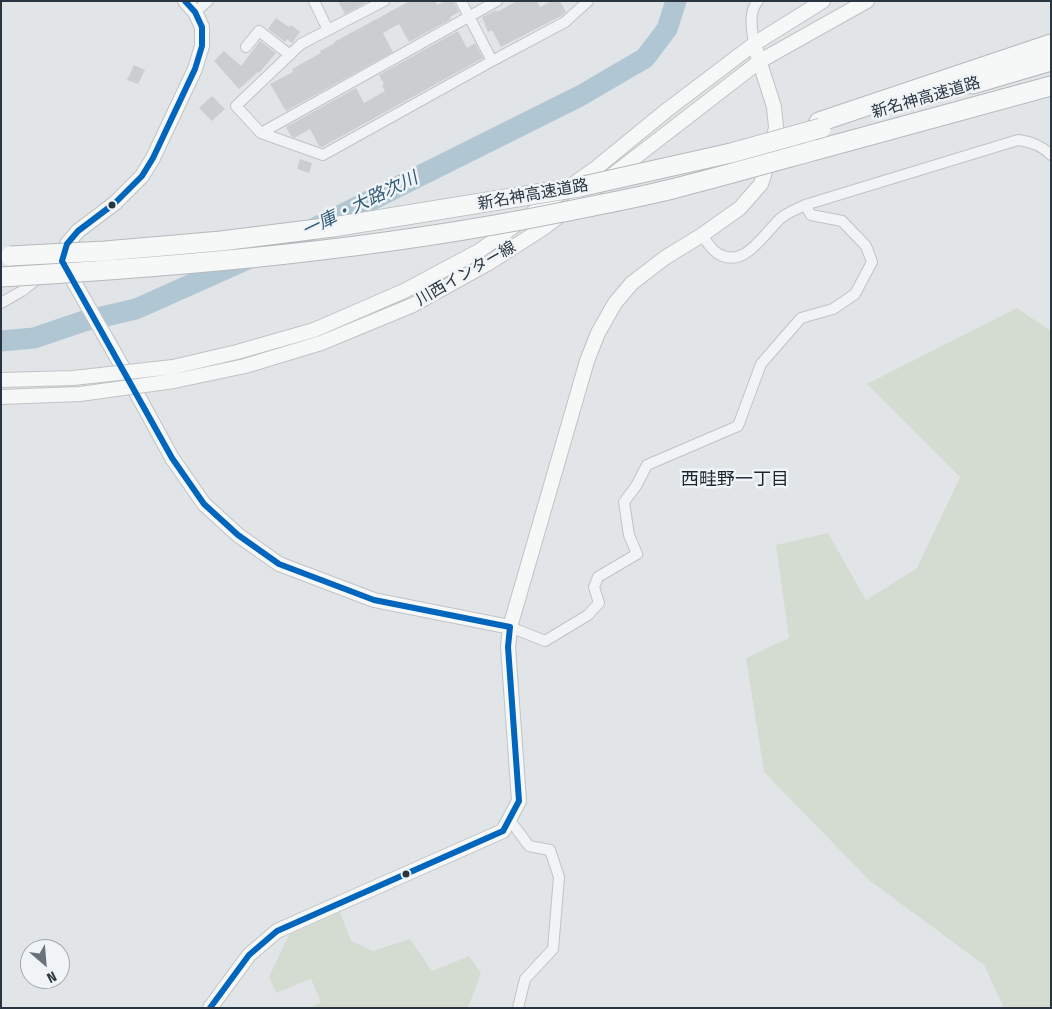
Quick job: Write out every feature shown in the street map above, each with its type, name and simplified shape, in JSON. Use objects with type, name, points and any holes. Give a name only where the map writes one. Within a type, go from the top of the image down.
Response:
[{"type":"highway","points":[[820,125],[1051,44]]},
{"type":"highway","name":"新名神高速道路","points":[[6,256],[105,251],[212,242],[334,227],[579,187],[731,153],[820,125],[1051,61]]},
{"type":"highway","name":"新名神高速道路","points":[[1,277],[110,271],[230,261],[354,246],[557,213],[674,188],[1051,86]]},
{"type":"street","points":[[1,303],[22,291],[62,261],[67,244],[78,231],[115,203],[142,176],[154,158],[195,70],[202,46],[202,27],[195,12],[185,1]]},
{"type":"street","points":[[195,12],[208,1]]},
{"type":"street","points":[[314,1],[328,30]]},
{"type":"street","points":[[384,1],[301,44],[236,106],[262,133],[323,154],[565,22],[588,1]]},
{"type":"street","points":[[461,1],[492,61]]},
{"type":"street","points":[[262,133],[498,1]]},
{"type":"street","points":[[210,1008],[249,955],[277,931],[504,832],[519,801],[508,647],[510,627],[587,361],[598,333],[615,303],[632,283],[666,257],[702,235],[740,208],[761,184],[771,154],[776,127],[774,106],[754,44],[751,20],[755,4],[758,1]]},
{"type":"street","name":"川西インター線","points":[[1,380],[73,378],[173,367],[237,352],[314,330],[404,291],[479,251],[596,168],[667,110],[754,44],[823,1]]},
{"type":"street","name":"川西インター線","points":[[1,397],[80,394],[174,381],[245,366],[321,342],[413,305],[487,264],[545,227],[760,61],[867,1]]},
{"type":"street","points":[[246,47],[259,31],[290,55]]},
{"type":"street","points":[[702,235],[715,253],[727,258],[739,256],[751,250],[782,217],[805,205],[1018,140],[1032,142],[1045,149],[1051,155]]},
{"type":"street","points":[[62,261],[172,458],[204,504],[238,535],[279,564],[374,600],[510,627],[545,641],[588,615],[599,603],[594,587],[598,577],[636,554],[629,535],[624,502],[636,486],[647,465],[738,426],[761,364],[801,318],[833,309],[855,294],[872,262],[866,246],[842,221],[811,214],[805,205]]},
{"type":"street","points":[[509,820],[529,846],[550,850],[559,877],[553,949],[525,979],[518,1008]]},
{"type":"shaded area","points":[[1017,308],[1051,331],[1051,1008],[1004,1008],[984,965],[869,880],[764,772],[746,658],[789,638],[776,545],[828,533],[866,600],[917,568],[960,477],[867,384]]},
{"type":"shaded area","points":[[340,912],[351,941],[373,951],[410,939],[432,971],[469,956],[481,973],[468,1008],[309,1008],[321,1002],[311,979],[276,993],[269,977],[289,935]]},
{"type":"building","points":[[338,1],[369,1],[345,14]]},
{"type":"building","points":[[410,1],[435,1],[437,5],[445,1],[453,1],[459,12],[450,17],[451,19],[409,42],[399,24],[383,33],[393,52],[286,111],[270,84],[293,72],[292,69],[321,53],[320,51],[334,42]]},
{"type":"building","points":[[517,1],[537,1],[540,7],[552,1],[560,1],[566,12],[501,47],[492,30],[488,32],[482,17],[496,10],[497,12]]},
{"type":"building","points":[[276,18],[289,27],[291,25],[300,32],[292,43],[287,39],[285,42],[268,29]]},
{"type":"building","points":[[458,31],[467,48],[475,43],[483,58],[322,147],[319,146],[310,129],[294,138],[291,136],[286,127],[356,88],[364,103],[385,91],[382,85],[384,84],[379,75]]},
{"type":"building","points":[[260,41],[276,53],[259,73],[239,89],[214,61],[224,51],[241,66]]},
{"type":"building","points":[[134,65],[145,70],[138,84],[127,80]]},
{"type":"building","points":[[212,96],[225,109],[212,121],[199,108]]},
{"type":"building","points":[[300,159],[312,163],[309,173],[297,169]]},
{"type":"waterway","name":"一庫・大路次川","points":[[1,341],[34,338],[84,321],[136,309],[295,238],[580,96],[645,58],[667,29],[676,1]]},
{"type":"transit line","points":[[185,1],[195,12],[202,27],[202,46],[195,69],[153,158],[142,176],[115,203],[78,231],[67,244],[62,261],[172,458],[204,504],[238,535],[279,564],[374,600],[510,627]]},
{"type":"transit line","points":[[210,1008],[249,955],[277,931],[503,831],[519,801],[508,647],[510,627]]},
{"type":"district","name":"西畦野一丁目","points":[[735,480]]}]
